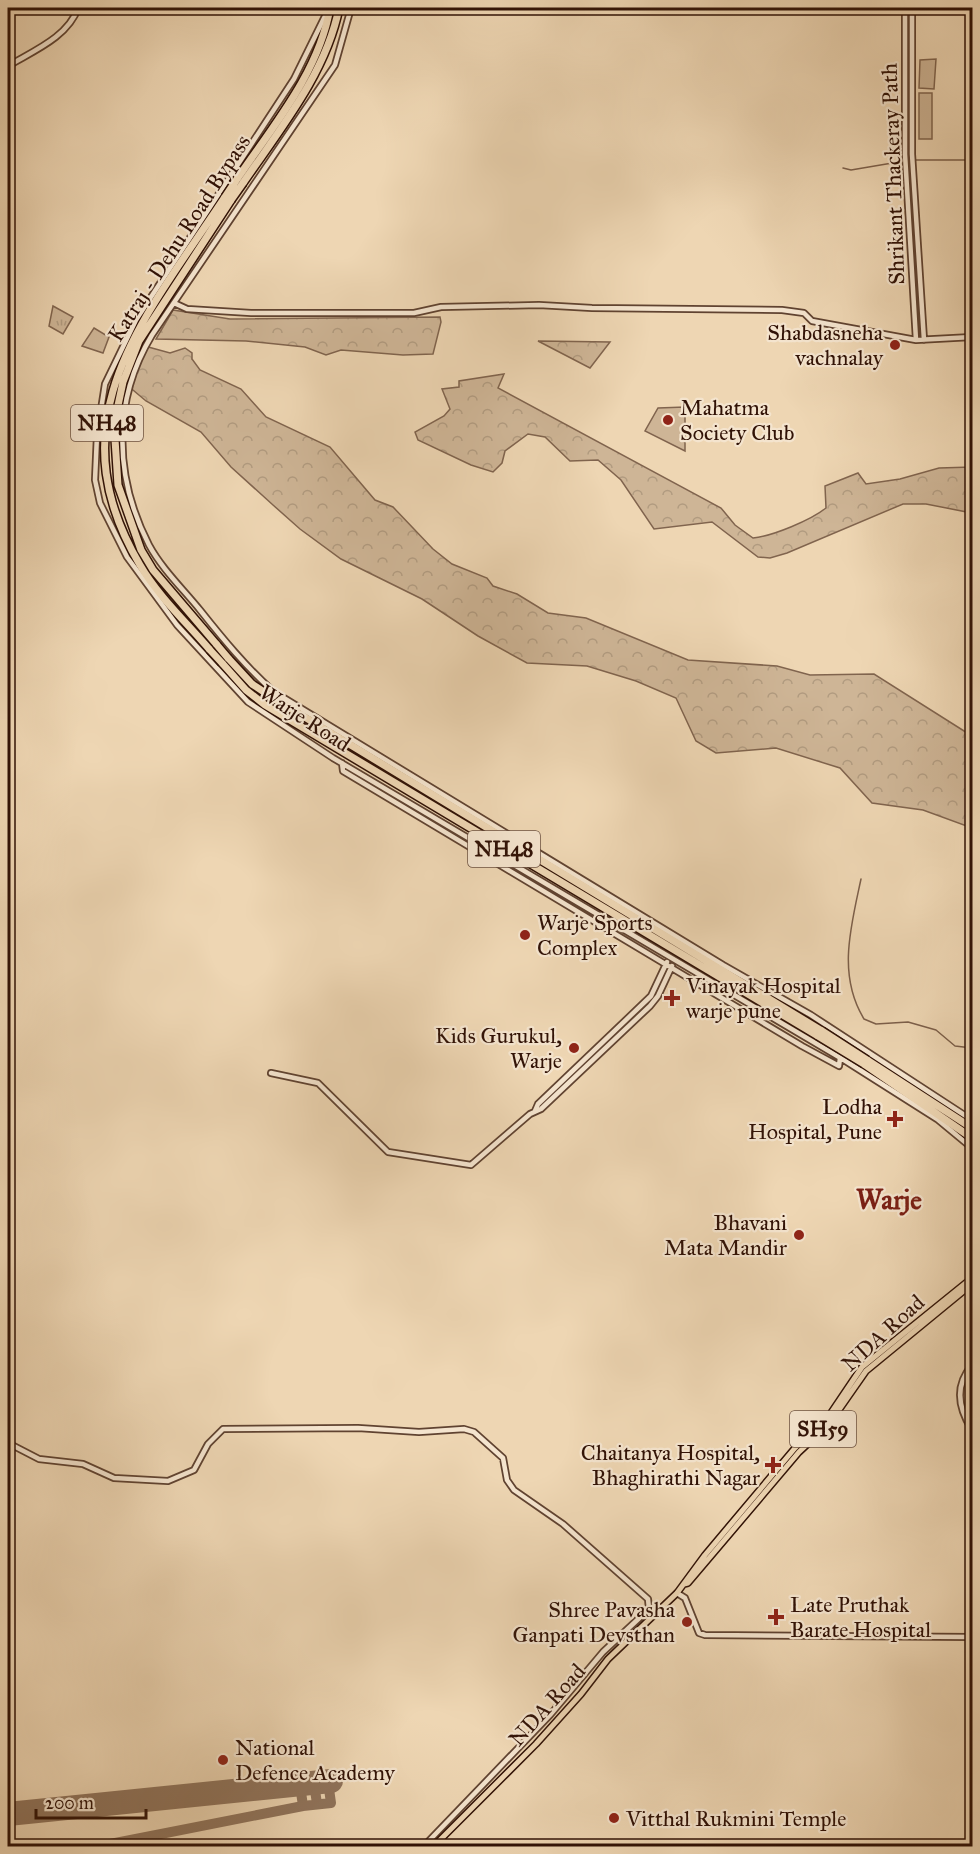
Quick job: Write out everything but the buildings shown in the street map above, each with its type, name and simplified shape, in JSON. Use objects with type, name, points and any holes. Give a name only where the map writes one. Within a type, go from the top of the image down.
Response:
[{"type":"highway","name":"Katraj - Dehu Road Bypass","points":[[240,181],[305,76],[323,37],[330,8]]},
{"type":"highway","name":"Katraj - Dehu Road Bypass","points":[[214,647],[153,570],[141,550],[123,505],[118,485],[118,419],[123,382],[139,341],[228,199],[309,83],[329,42],[341,8]]},
{"type":"highway","name":"Katraj - Dehu Road Bypass","points":[[214,647],[170,604],[136,559],[117,517],[109,486],[106,453],[108,408],[126,351],[152,306],[228,199]]},
{"type":"highway","name":"NH48","points":[[214,647],[246,690],[265,705],[606,911],[820,1034]]},
{"type":"highway","name":"NH48","points":[[225,661],[270,696],[609,902],[820,1034],[972,1138]]},
{"type":"highway","name":"NH48","points":[[862,1064],[972,1128]]},
{"type":"main road","name":"NDA Road","points":[[955,1295],[972,1278]]},
{"type":"main road","name":"NDA Road","points":[[434,1846],[536,1744],[581,1694],[608,1659],[677,1593],[705,1555],[795,1448],[831,1413],[862,1367],[972,1284]]},
{"type":"street","points":[[8,66],[63,32],[74,20],[78,8]]},
{"type":"street","name":"Warje Road","points":[[330,8],[294,79],[151,294],[115,359],[101,405],[95,480],[100,503],[135,570],[211,664],[248,702],[342,763],[823,1048],[841,1062],[862,1064],[937,1119],[972,1148]]},
{"type":"street","name":"Warje Road","points":[[351,8],[335,64],[240,201],[144,348],[131,380],[118,419],[125,481],[150,545],[227,644],[274,692],[867,1049],[972,1120]]},
{"type":"street","name":"Shrikant Thackeray Path","points":[[905,8],[908,154],[924,340]]},
{"type":"street","name":"Shrikant Thackeray Path","points":[[908,154],[912,8]]},
{"type":"street","name":"Shrikant Thackeray Path","points":[[910,163],[916,340]]},
{"type":"street","points":[[227,180],[246,193]]},
{"type":"street","points":[[222,188],[240,201]]},
{"type":"street","points":[[174,303],[187,309],[251,312],[414,313],[441,307],[539,305],[592,308],[782,310],[804,313],[812,321],[916,340],[972,337]]},
{"type":"street","points":[[211,664],[227,644]]},
{"type":"street","points":[[211,664],[232,649]]},
{"type":"street","points":[[342,763],[343,771],[665,965],[841,1062],[852,1041]]},
{"type":"street","points":[[653,998],[669,958]]},
{"type":"street","points":[[271,1072],[318,1083],[388,1152],[471,1165],[538,1108],[653,998],[675,961]]},
{"type":"street","points":[[823,1048],[835,1030]]},
{"type":"street","points":[[862,1064],[867,1049]]},
{"type":"street","points":[[972,1365],[961,1382],[959,1404],[972,1430]]},
{"type":"street","points":[[8,1443],[39,1459],[84,1464],[114,1478],[168,1481],[194,1470],[208,1444],[223,1429],[358,1428],[419,1432],[464,1429],[474,1432],[494,1447],[503,1458],[507,1480],[514,1490],[563,1524],[648,1599],[649,1606],[648,1611],[603,1652],[550,1715],[424,1846]]},
{"type":"street","points":[[677,1593],[685,1598],[699,1633],[705,1635],[972,1637]]},
{"type":"green space","points":[[936,59],[934,89],[919,88],[920,60]]},
{"type":"green space","points":[[919,93],[932,93],[932,139],[919,139]]},
{"type":"green space","points":[[53,306],[73,317],[63,334],[49,326]]},
{"type":"green space","points":[[173,310],[230,319],[440,317],[441,322],[433,354],[403,355],[341,350],[326,355],[305,347],[246,341],[156,339]]},
{"type":"green space","points":[[94,328],[109,337],[103,353],[82,346]]},
{"type":"green space","points":[[538,341],[610,342],[590,368]]},
{"type":"green space","points":[[141,345],[170,353],[185,348],[192,353],[192,359],[200,370],[241,389],[266,417],[330,447],[375,500],[393,507],[433,549],[452,564],[487,578],[493,586],[517,594],[548,613],[586,618],[688,660],[777,666],[810,675],[874,674],[972,736],[972,828],[923,810],[872,803],[840,768],[776,748],[716,753],[696,741],[676,698],[636,681],[587,666],[527,663],[478,636],[422,599],[341,559],[300,529],[231,467],[201,432],[146,401],[127,385],[130,367]]},
{"type":"green space","points":[[504,374],[498,388],[721,508],[735,525],[753,538],[781,531],[819,513],[826,508],[825,486],[858,473],[866,484],[900,479],[939,468],[972,467],[972,513],[926,504],[903,504],[787,553],[770,558],[758,557],[712,522],[654,529],[621,480],[598,460],[570,461],[545,437],[528,434],[505,451],[502,463],[493,472],[471,465],[418,440],[415,432],[444,416],[450,409],[442,389],[459,387],[459,381]]},
{"type":"green space","name":"Mahatma Society Club","points":[[685,407],[685,451],[645,431],[658,408]]},
{"type":"waterway","points":[[843,168],[851,170],[910,160]]},
{"type":"waterway","points":[[915,160],[972,160]]},
{"type":"waterway","points":[[861,879],[850,932],[849,968],[851,985],[864,1019],[876,1024],[908,1022],[936,1030],[955,1046],[972,1048]]},
{"type":"taxiway","points":[[100,1846],[303,1806],[331,1803],[328,1782]]},
{"type":"taxiway","points":[[314,1783],[317,1804]]},
{"type":"taxiway","points":[[300,1785],[303,1806]]},
{"type":"runway","points":[[8,1814],[331,1781]]},
{"type":"place","name":"Shabdasneha vachnalay","points":[[895,345]]},
{"type":"place","name":"Mahatma Society Club","points":[[668,420]]},
{"type":"place","name":"Warje Sports Complex","points":[[525,935]]},
{"type":"place","name":"Vinayak Hospital warje pune","points":[[672,998]]},
{"type":"place","name":"Kids Gurukul, Warje","points":[[574,1048]]},
{"type":"place","name":"Lodha Hospital, Pune","points":[[895,1119]]},
{"type":"place","name":"Bhavani Mata Mandir","points":[[799,1235]]},
{"type":"place","name":"Chaitanya Hospital, Bhaghirathi Nagar","points":[[773,1465]]},
{"type":"place","name":"Late Pruthak Barate Hospital","points":[[776,1617]]},
{"type":"place","name":"Shree Pavasha Ganpati Devsthan","points":[[687,1622]]},
{"type":"place","name":"National Defence Academy","points":[[223,1760]]},
{"type":"place","name":"Vitthal Rukmini Temple","points":[[614,1818]]},
{"type":"district","name":"Warje","points":[[889,1199]]}]
